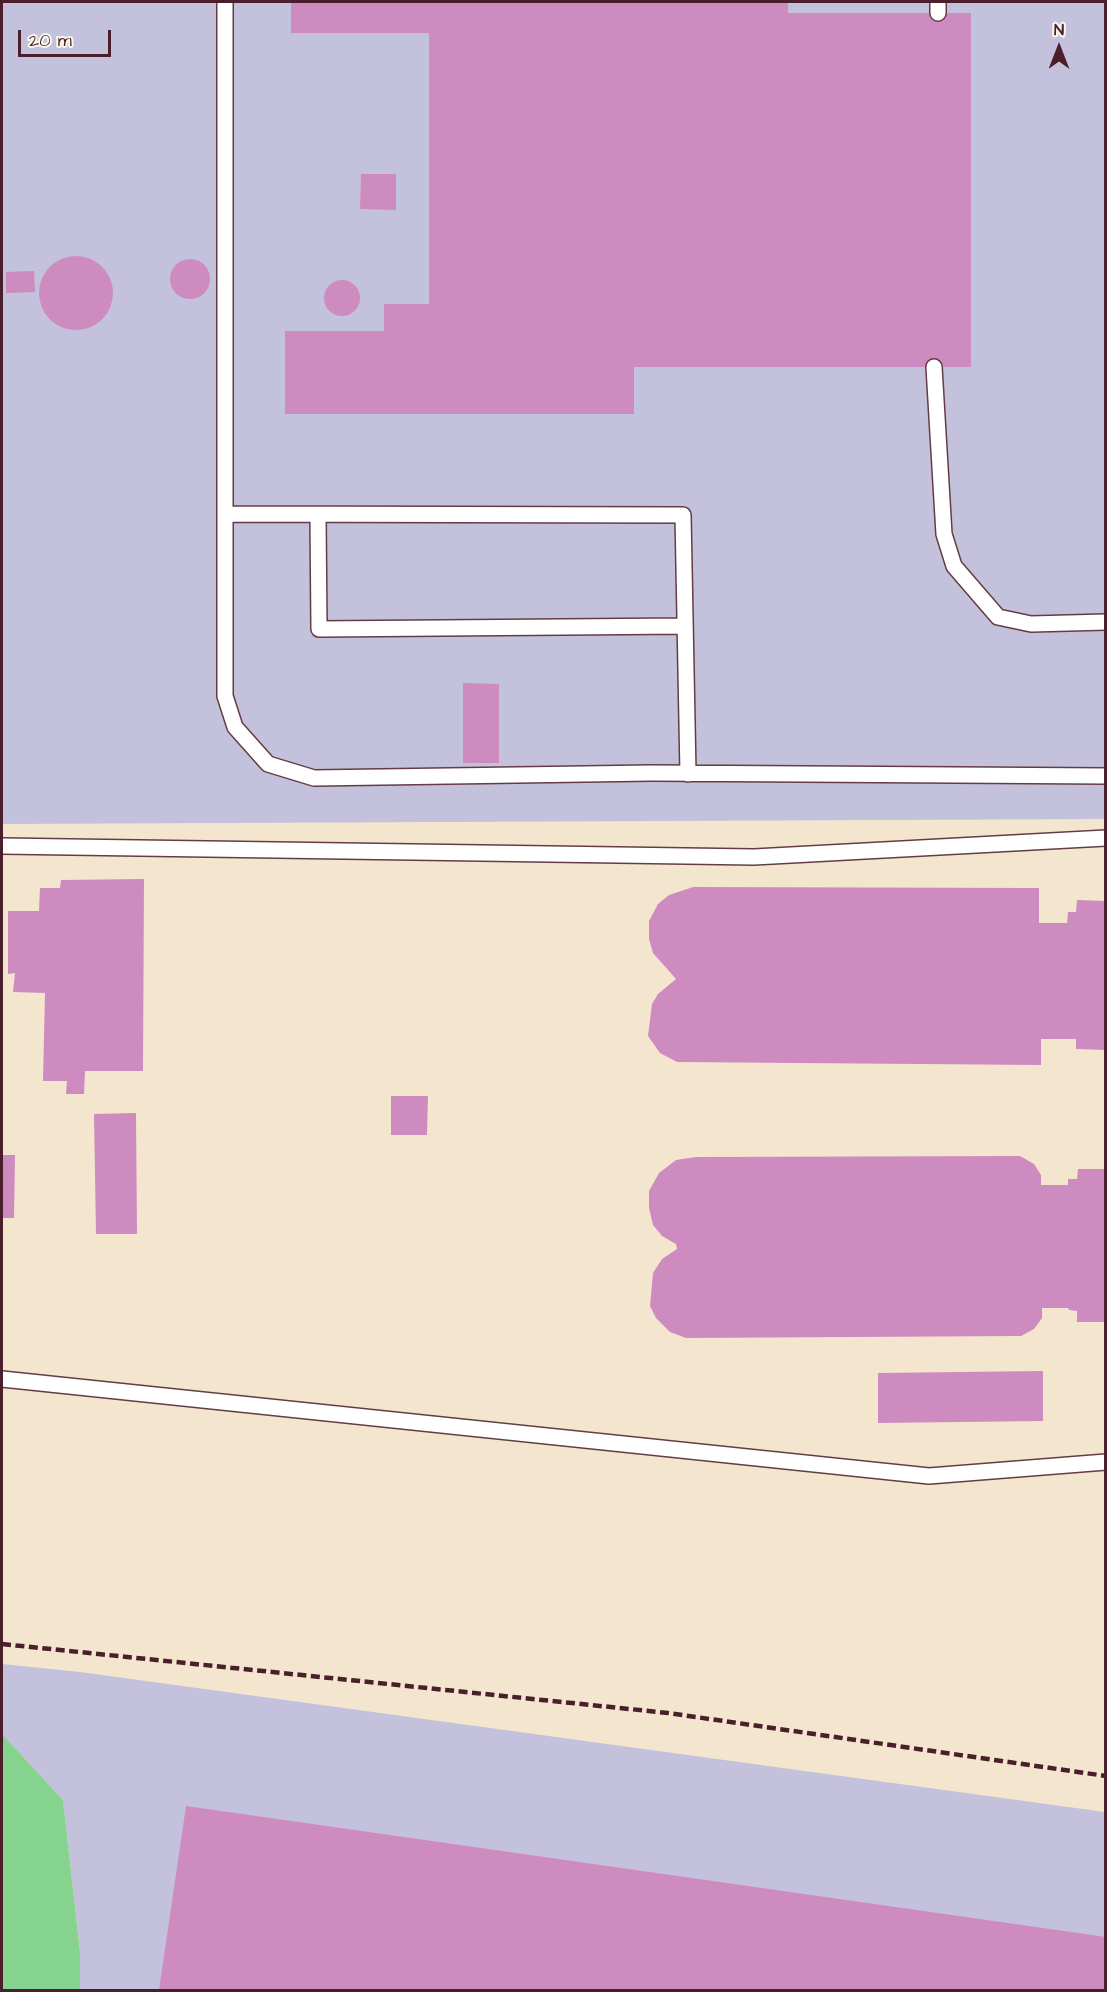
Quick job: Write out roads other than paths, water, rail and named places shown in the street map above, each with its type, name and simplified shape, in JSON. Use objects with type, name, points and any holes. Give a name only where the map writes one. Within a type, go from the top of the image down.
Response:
[{"type":"lane","points":[[225,2],[225,696],[235,728],[268,764],[314,778],[688,774],[1106,776]]},
{"type":"lane","points":[[934,367],[945,534],[954,566],[998,617],[1031,624],[1106,622]]},
{"type":"lane","points":[[225,514],[683,515],[688,774]]},
{"type":"lane","points":[[318,515],[319,628],[686,626]]},
{"type":"lane","points":[[2,846],[754,857],[1106,838]]},
{"type":"lane","points":[[2,1379],[929,1476],[1106,1462]]},
{"type":"railway","points":[[2,1644],[668,1713],[1106,1776]]}]
